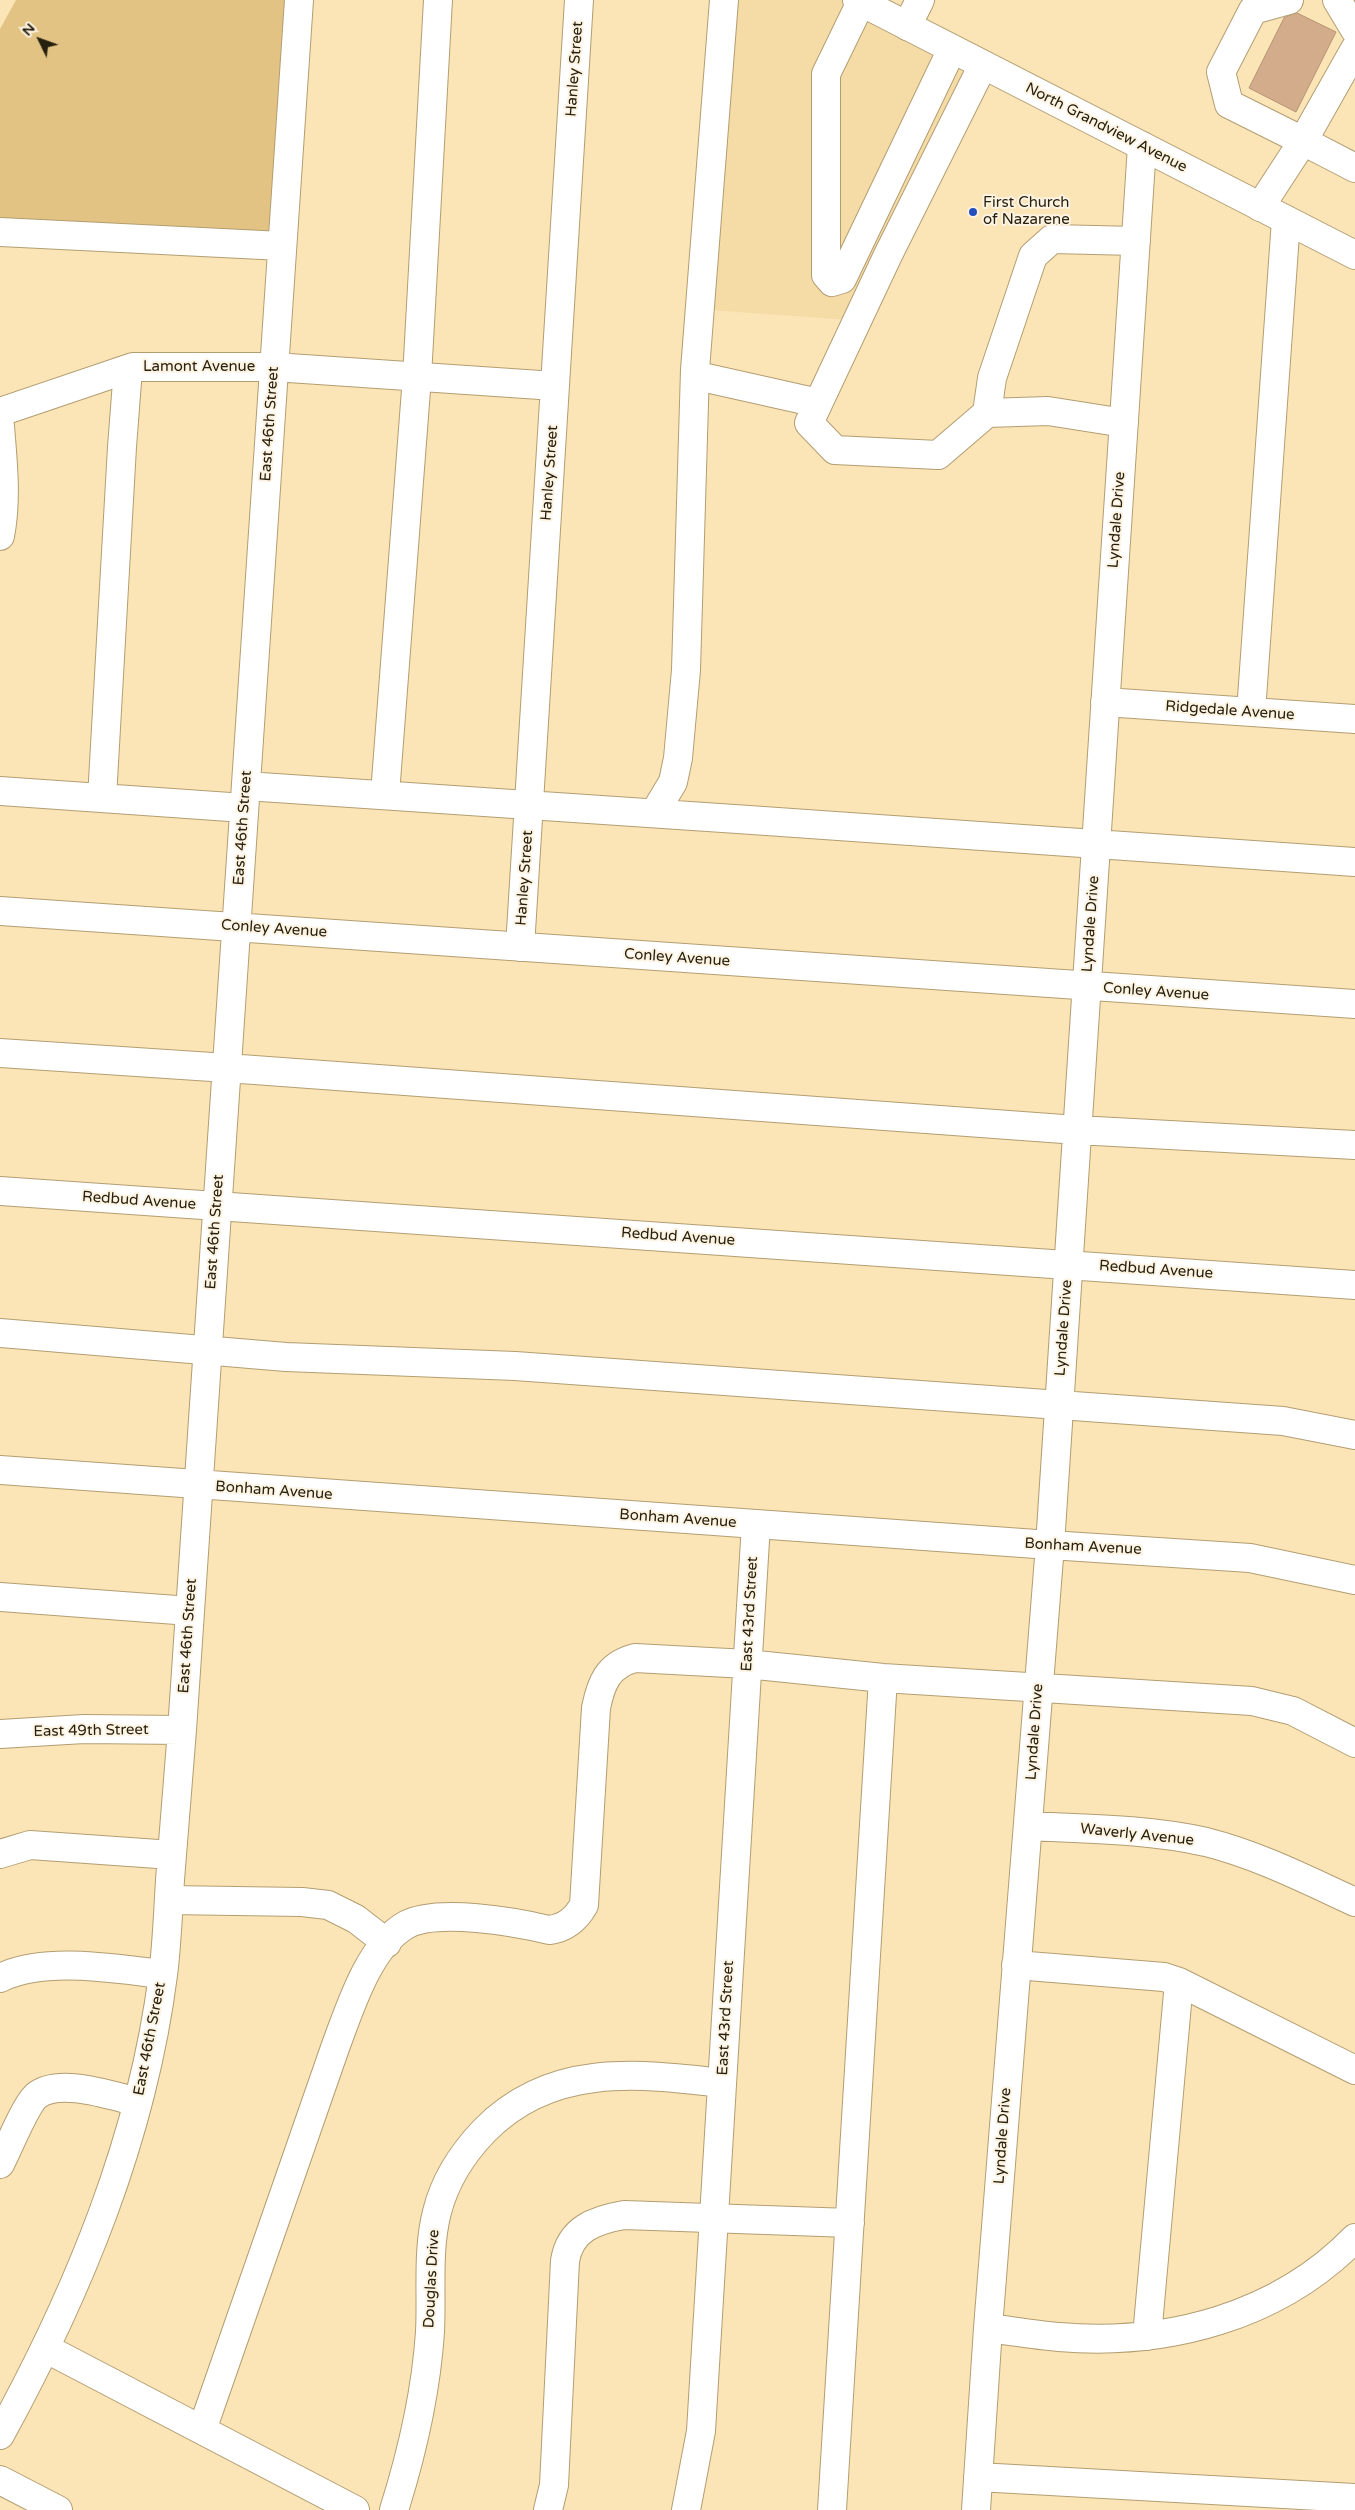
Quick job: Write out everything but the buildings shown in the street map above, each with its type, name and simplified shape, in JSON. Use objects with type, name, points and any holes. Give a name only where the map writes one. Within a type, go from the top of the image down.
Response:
[{"type":"street","name":"East 46th Street","points":[[0,2435],[72,2293],[102,2216],[138,2102],[152,2040],[163,1974],[182,1730],[299,0]]},
{"type":"street","points":[[385,794],[417,377],[438,0]]},
{"type":"street","name":"Hanley Street","points":[[520,946],[579,0]]},
{"type":"street","points":[[655,812],[673,782],[678,758],[686,670],[695,370],[724,0]]},
{"type":"street","points":[[907,26],[920,0]]},
{"type":"street","points":[[1288,0],[1253,10],[1221,72],[1229,104],[1355,168]]},
{"type":"street","points":[[1337,0],[1355,30]]},
{"type":"street","points":[[859,1],[826,74],[826,275],[832,282],[842,279],[952,49]]},
{"type":"street","name":"North Grandview Avenue","points":[[859,1],[1355,255]]},
{"type":"street","points":[[1260,207],[1303,141],[1355,49]]},
{"type":"street","points":[[983,65],[888,255],[809,423],[836,450],[938,455],[987,413],[1048,411],[1124,423]]},
{"type":"street","name":"Lyndale Drive","points":[[976,2510],[988,2328],[1050,1545],[1142,146]]},
{"type":"street","points":[[1251,712],[1286,220]]},
{"type":"street","points":[[0,232],[282,246]]},
{"type":"street","points":[[987,413],[992,378],[1033,256],[1052,239],[1136,241]]},
{"type":"street","name":"Lamont Avenue","points":[[0,412],[128,369],[274,367],[555,386]]},
{"type":"street","points":[[102,798],[128,369]]},
{"type":"street","points":[[695,370],[702,377],[818,403]]},
{"type":"street","points":[[0,426],[5,482],[4,512],[0,536]]},
{"type":"street","name":"Ridgedale Avenue","points":[[1105,702],[1355,719]]},
{"type":"street","points":[[0,791],[102,798],[385,794],[655,812],[1096,846],[1355,862]]},
{"type":"street","name":"Conley Avenue","points":[[0,911],[1355,1004]]},
{"type":"street","points":[[0,1053],[1077,1130],[1355,1145]]},
{"type":"street","name":"Redbud Avenue","points":[[0,1191],[1068,1264],[1355,1286]]},
{"type":"street","points":[[0,1333],[286,1357],[515,1366],[1283,1421],[1355,1435]]},
{"type":"street","name":"Bonham Avenue","points":[[0,1470],[1250,1558],[1355,1580]]},
{"type":"street","name":"East 43rd Street","points":[[686,2510],[701,2431],[756,1524]]},
{"type":"street","points":[[0,1597],[190,1611]]},
{"type":"street","points":[[202,2430],[336,2046],[354,1998],[375,1958],[387,1943],[406,1925],[429,1918],[455,1917],[550,1930],[560,1929],[575,1920],[584,1905],[592,1740],[597,1702],[605,1678],[619,1663],[635,1658],[747,1664],[882,1678],[1252,1701],[1293,1711],[1355,1743]]},
{"type":"street","points":[[832,2510],[882,1678]]},
{"type":"street","name":"East 49th Street","points":[[0,1734],[84,1729],[182,1730]]},
{"type":"street","name":"Waverly Avenue","points":[[1028,1826],[1159,1834],[1206,1842],[1286,1870],[1355,1902]]},
{"type":"street","points":[[0,1854],[30,1845],[172,1855]]},
{"type":"street","points":[[169,1900],[302,1902],[328,1905],[356,1919],[387,1943]]},
{"type":"street","points":[[1016,1965],[1164,1978],[1179,1982],[1355,2070]]},
{"type":"street","points":[[0,1978],[34,1968],[69,1966],[163,1974]]},
{"type":"street","points":[[1148,2336],[1179,1982]]},
{"type":"street","name":"Douglas Drive","points":[[394,2510],[418,2420],[426,2375],[430,2333],[432,2243],[437,2213],[452,2173],[473,2142],[495,2120],[520,2101],[548,2088],[582,2078],[638,2076],[722,2083]]},
{"type":"street","points":[[0,2164],[31,2103],[52,2088],[74,2088],[138,2102]]},
{"type":"street","points":[[548,2510],[554,2485],[565,2261],[571,2241],[586,2226],[606,2218],[624,2215],[850,2223]]},
{"type":"street","points":[[988,2328],[1060,2338],[1114,2338],[1170,2334],[1210,2325],[1248,2310],[1284,2292],[1315,2271],[1355,2238]]},
{"type":"street","points":[[45,2348],[355,2510]]},
{"type":"street","points":[[978,2476],[1355,2498]]},
{"type":"street","points":[[0,2480],[58,2510]]},
{"type":"shaded area","points":[[16,0],[300,0],[282,245],[0,232],[0,29]]},
{"type":"shaded area","points":[[720,0],[857,0],[977,62],[848,320],[697,309]]},
{"type":"place","name":"First Church of Nazarene","points":[[973,212]]}]
